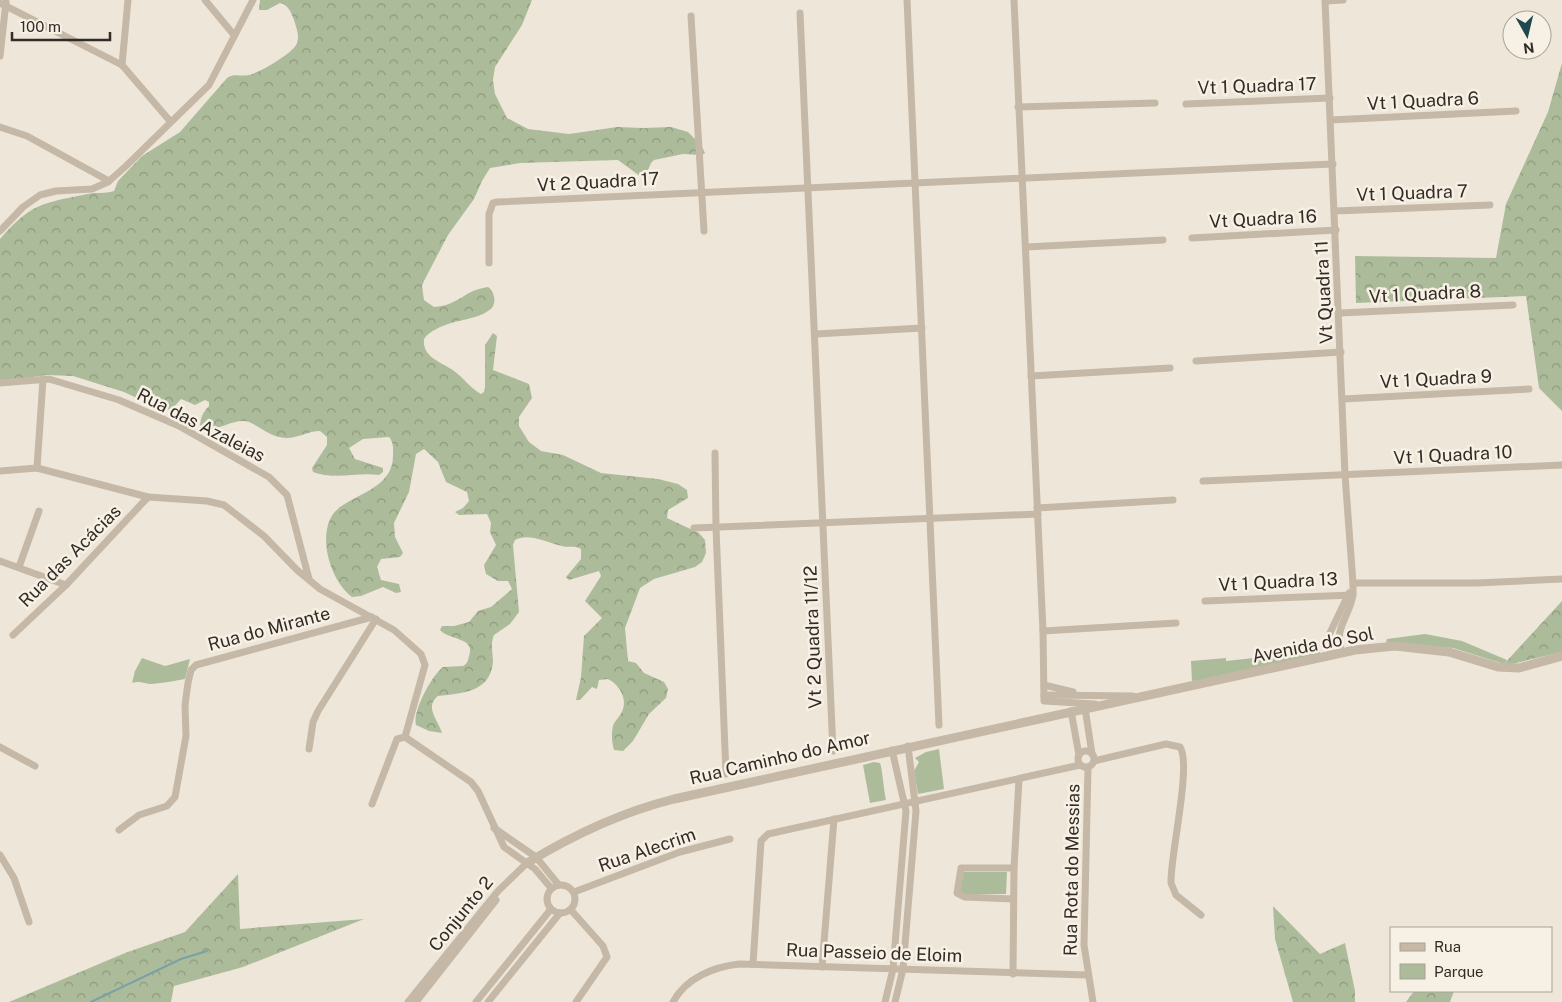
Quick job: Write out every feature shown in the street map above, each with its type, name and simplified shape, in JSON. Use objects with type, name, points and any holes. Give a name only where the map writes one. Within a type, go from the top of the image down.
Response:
[{"type":"street","points":[[122,65],[128,0]]},
{"type":"street","points":[[205,0],[234,35]]},
{"type":"street","points":[[0,231],[23,207],[40,195],[56,191],[92,189],[109,181],[209,85],[254,0]]},
{"type":"street","points":[[907,0],[932,518],[939,724]]},
{"type":"street","points":[[1014,0],[1043,630],[1044,698]]},
{"type":"street","points":[[1326,0],[1343,0]]},
{"type":"street","name":"Vt Quadra 11","points":[[1326,0],[1351,590]]},
{"type":"street","points":[[0,56],[4,2],[122,65],[170,121]]},
{"type":"street","name":"Vt 2 Quadra 11/12","points":[[800,13],[816,334],[833,750]]},
{"type":"street","points":[[692,16],[704,231]]},
{"type":"street","name":"Vt 1 Quadra 17","points":[[1186,104],[1330,98]]},
{"type":"street","points":[[1018,107],[1155,103]]},
{"type":"street","name":"Vt 1 Quadra 6","points":[[1331,120],[1516,111]]},
{"type":"street","points":[[0,127],[27,136],[109,181]]},
{"type":"street","name":"Vt 2 Quadra 17","points":[[489,263],[489,214],[492,203],[497,202],[809,186],[916,184],[1333,164]]},
{"type":"street","name":"Vt 1 Quadra 7","points":[[1335,211],[1490,205]]},
{"type":"street","name":"Vt Quadra 16","points":[[1192,238],[1336,230]]},
{"type":"street","points":[[1026,247],[1163,240]]},
{"type":"street","name":"Vt 1 Quadra 8","points":[[1340,313],[1513,305]]},
{"type":"street","points":[[816,334],[922,328]]},
{"type":"street","points":[[1196,361],[1342,352]]},
{"type":"street","points":[[1031,376],[1170,368]]},
{"type":"street","points":[[37,468],[43,379]]},
{"type":"street","name":"Rua das Azaleias","points":[[0,383],[43,379],[119,400],[150,412],[269,477],[287,495],[301,549],[297,570]]},
{"type":"street","name":"Vt 1 Quadra 9","points":[[1344,399],[1529,388]]},
{"type":"street","points":[[715,453],[716,528],[726,774]]},
{"type":"street","name":"Vt 1 Quadra 10","points":[[1203,481],[1562,465]]},
{"type":"street","points":[[0,471],[37,468],[148,497],[207,501],[224,505],[264,536],[297,570],[324,591],[394,630],[421,654],[424,665],[405,737]]},
{"type":"street","name":"Rua das Acácias","points":[[13,635],[66,585],[148,497]]},
{"type":"street","points":[[694,528],[932,518],[1173,500]]},
{"type":"street","points":[[20,567],[39,511]]},
{"type":"street","points":[[301,549],[310,579]]},
{"type":"street","points":[[0,562],[20,567],[66,585]]},
{"type":"street","points":[[1351,590],[1562,579]]},
{"type":"street","points":[[1342,653],[1338,641],[1339,633],[1351,590]]},
{"type":"street","points":[[1331,656],[1329,635],[1351,590]]},
{"type":"street","name":"Vt 1 Quadra 13","points":[[1205,601],[1351,590]]},
{"type":"street","points":[[309,749],[318,711],[374,618]]},
{"type":"street","name":"Rua do Mirante","points":[[119,830],[139,815],[167,806],[175,797],[186,736],[185,705],[191,670],[196,666],[374,618]]},
{"type":"street","points":[[1043,630],[1176,623]]},
{"type":"street","points":[[1329,635],[1339,633]]},
{"type":"street","name":"Avenida do Sol","points":[[1071,711],[1342,653],[1395,646],[1449,652],[1498,667],[1519,668],[1562,656]]},
{"type":"street","points":[[1044,685],[1098,695]]},
{"type":"street","points":[[1044,698],[1098,695],[1144,696]]},
{"type":"street","points":[[1044,698],[1083,705],[1115,702]]},
{"type":"street","points":[[753,964],[761,842],[768,834],[1080,765],[1088,767],[1093,757],[1085,708]]},
{"type":"street","points":[[1071,711],[1080,755],[1078,758],[1080,765]]},
{"type":"street","name":"Rua Caminho do Amor","points":[[512,876],[527,863],[554,845],[586,830],[653,804],[1071,711]]},
{"type":"street","points":[[372,804],[397,739],[405,737],[471,782],[478,791],[504,847],[527,863],[554,886]]},
{"type":"street","points":[[1093,757],[1166,744],[1180,747],[1184,754],[1171,883],[1176,895],[1201,916]]},
{"type":"street","points":[[895,1002],[903,969],[916,800],[908,746]]},
{"type":"street","points":[[0,747],[35,766]]},
{"type":"street","points":[[884,1002],[893,969],[906,811],[892,750]]},
{"type":"street","points":[[1080,755],[1086,751],[1093,757]]},
{"type":"street","points":[[896,768],[910,764]]},
{"type":"street","name":"Rua Rota do Messias","points":[[1088,767],[1084,945],[1087,975],[1093,1002]]},
{"type":"street","points":[[1013,974],[1013,899],[1018,779]]},
{"type":"street","points":[[822,967],[834,819]]},
{"type":"street","points":[[496,829],[536,857],[554,886]]},
{"type":"street","name":"Rua Alecrim","points":[[574,892],[680,852],[730,839]]},
{"type":"street","points":[[0,855],[14,878],[29,922]]},
{"type":"street","points":[[1013,899],[965,897],[957,892],[961,868],[1014,868]]},
{"type":"street","name":"Conjunto 2","points":[[413,1001],[512,876]]},
{"type":"street","points":[[554,886],[564,884],[574,892],[576,898],[571,910]]},
{"type":"street","points":[[554,886],[547,900],[551,909],[560,913]]},
{"type":"street","points":[[476,1002],[551,909]]},
{"type":"street","points":[[488,1002],[560,913],[571,910]]},
{"type":"street","points":[[571,910],[603,946],[607,957],[576,1002]]},
{"type":"street","name":"Rua Passeio de Eloim","points":[[673,1002],[690,982],[708,972],[731,965],[753,964],[1087,975]]},
{"type":"green space","points":[[260,0],[532,0],[522,25],[495,67],[493,80],[495,94],[507,118],[528,129],[569,134],[617,127],[671,127],[688,132],[701,145],[705,153],[702,155],[683,154],[654,160],[644,179],[618,160],[520,163],[490,168],[474,199],[448,235],[422,286],[424,300],[434,307],[443,306],[480,289],[488,287],[493,292],[494,303],[491,309],[479,316],[436,329],[424,339],[424,345],[429,355],[454,371],[481,394],[485,388],[485,345],[493,333],[497,336],[493,370],[529,384],[532,398],[519,417],[519,426],[529,442],[541,451],[563,455],[601,473],[658,479],[678,484],[687,490],[688,498],[668,510],[667,518],[699,533],[705,540],[706,553],[702,562],[695,567],[654,579],[640,588],[625,628],[628,661],[636,663],[644,673],[664,682],[668,689],[666,698],[649,714],[633,741],[623,751],[614,750],[612,741],[613,726],[624,704],[621,691],[615,684],[608,679],[599,680],[597,689],[592,687],[580,700],[576,700],[581,677],[584,636],[602,618],[585,601],[601,576],[599,571],[569,580],[566,577],[581,559],[581,549],[526,537],[515,540],[513,545],[519,612],[510,624],[494,635],[492,645],[493,662],[487,680],[481,686],[465,692],[438,696],[434,700],[432,705],[433,714],[442,733],[429,731],[416,725],[420,703],[439,671],[443,667],[463,666],[468,659],[469,645],[444,633],[440,630],[442,626],[454,626],[469,622],[478,611],[491,607],[512,589],[508,581],[498,581],[486,574],[484,565],[496,545],[490,532],[491,523],[487,514],[459,515],[455,512],[463,508],[469,501],[467,492],[446,482],[438,462],[424,449],[416,454],[409,492],[394,523],[395,537],[403,553],[400,557],[381,559],[377,567],[381,580],[399,584],[401,592],[396,593],[383,587],[361,596],[352,597],[338,581],[329,558],[326,547],[328,524],[333,514],[340,507],[369,491],[386,477],[391,467],[393,455],[392,443],[389,437],[363,439],[349,448],[355,459],[383,468],[383,472],[379,475],[337,476],[321,474],[313,472],[312,468],[327,445],[327,437],[320,431],[285,438],[274,436],[252,423],[244,421],[216,428],[205,428],[200,425],[205,410],[209,406],[209,402],[205,400],[195,405],[181,399],[172,409],[162,410],[124,392],[73,376],[46,375],[0,382],[0,239],[21,218],[39,206],[87,194],[114,191],[118,181],[142,156],[180,132],[227,78],[254,73],[276,62],[290,52],[295,47],[298,37],[294,20],[289,10],[280,3],[267,10],[259,10]]},
{"type":"green space","points":[[1562,63],[1562,411],[1539,388],[1526,296],[1356,303],[1355,256],[1496,258],[1506,204],[1548,112]]},
{"type":"green space","points":[[1562,601],[1562,652],[1512,664],[1504,664]]},
{"type":"green space","points":[[1425,634],[1462,641],[1507,660],[1504,664],[1453,648],[1386,642],[1387,639]]},
{"type":"green space","points":[[1320,651],[1320,654],[1192,682],[1191,661],[1226,658],[1226,661]]},
{"type":"green space","points":[[142,658],[165,666],[190,659],[185,679],[152,684],[132,683],[135,671]]},
{"type":"green space","points":[[939,749],[944,789],[918,794],[914,771],[919,762],[915,758],[926,752]]},
{"type":"green space","points":[[874,762],[880,763],[882,769],[886,800],[870,803],[863,765]]},
{"type":"green space","points":[[959,872],[1007,872],[1006,894],[960,894]]},
{"type":"green space","points":[[238,874],[240,929],[364,919],[243,967],[174,986],[171,1002],[9,1002],[125,953],[185,932]]},
{"type":"green space","points":[[1273,906],[1320,954],[1345,943],[1355,991],[1355,1002],[1293,1002],[1275,939]]},
{"type":"green space","points":[[1413,992],[1454,992],[1450,1002],[1406,1002]]},
{"type":"waterway","points":[[91,1002],[181,959],[207,951]]}]
